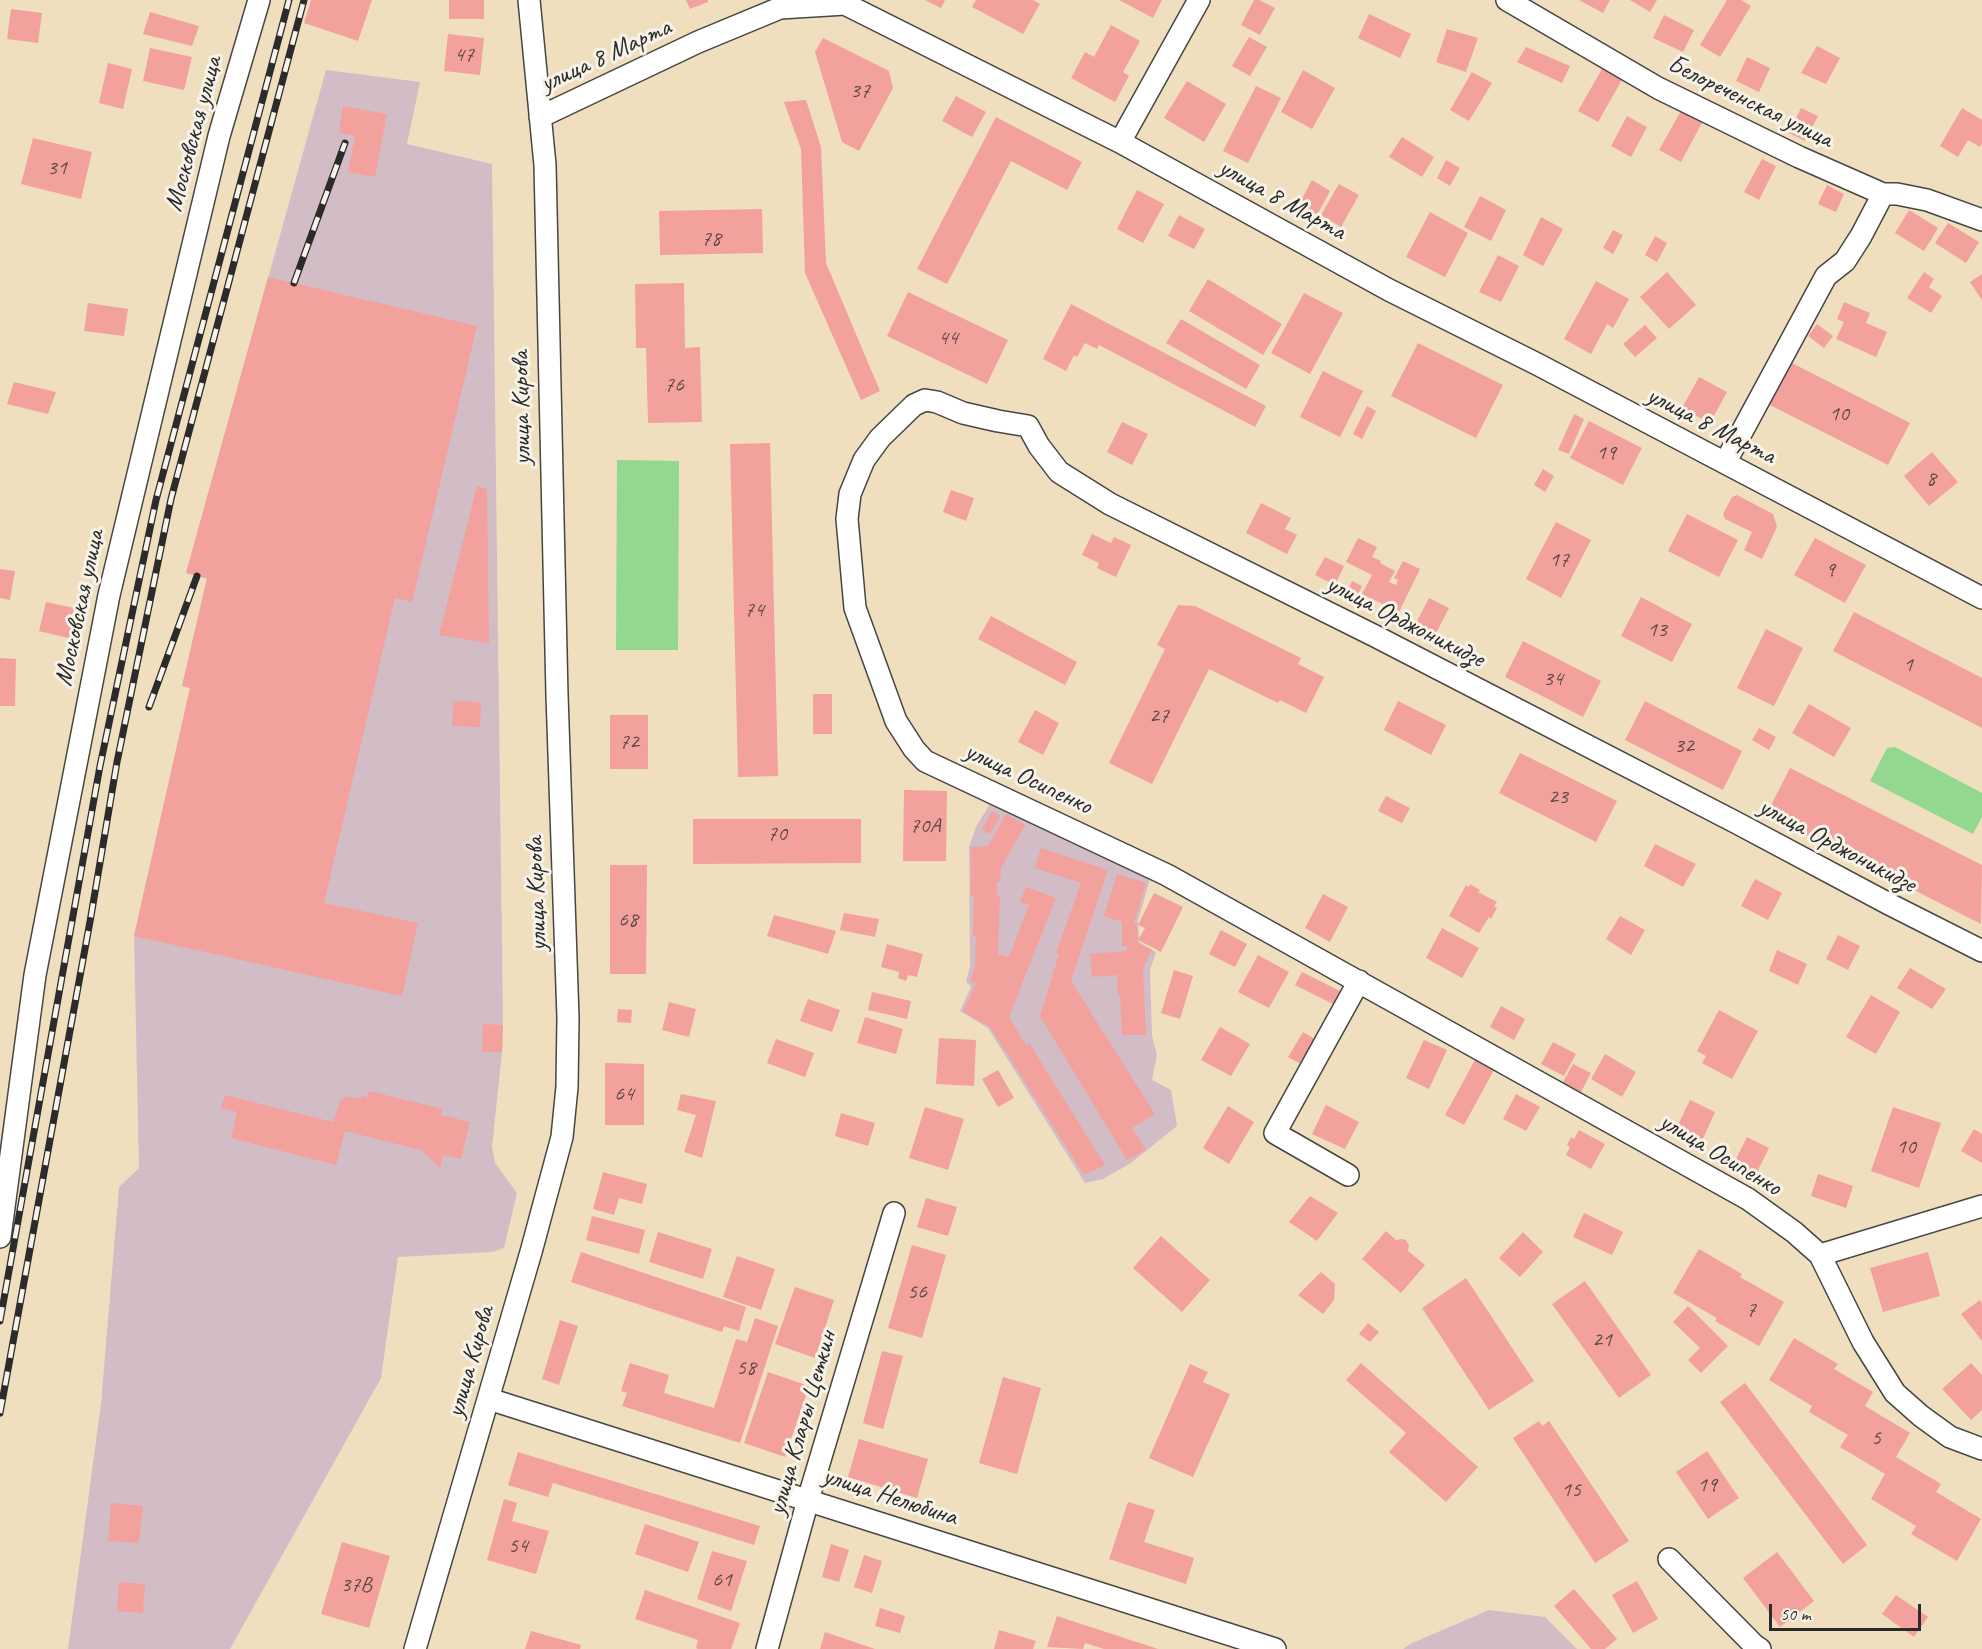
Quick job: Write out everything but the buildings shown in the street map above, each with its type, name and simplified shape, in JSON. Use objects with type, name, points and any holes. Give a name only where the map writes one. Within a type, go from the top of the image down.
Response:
[{"type":"street","name":"Московская улица","points":[[0,1237],[34,975],[109,595],[219,136],[259,0]]},
{"type":"street","name":"улица Кирова","points":[[415,1649],[529,1261],[562,1137],[567,1087],[568,1018],[555,625],[545,165],[529,0]]},
{"type":"street","points":[[1120,142],[1199,0]]},
{"type":"street","name":"Белореченская улица","points":[[1507,0],[1658,88],[1799,157],[1883,194],[1897,194],[1927,200],[1982,220]]},
{"type":"street","name":"улица 8 Марта","points":[[540,117],[698,42],[780,8],[845,4],[1120,142],[1389,290],[1537,364],[1982,598]]},
{"type":"street","points":[[1725,463],[1826,276],[1845,261],[1883,194]]},
{"type":"street","name":"улица Орджоникидзе","points":[[849,494],[864,460],[880,438],[914,405],[925,400],[937,402],[963,413],[1028,426],[1039,446],[1059,472],[1110,504],[1375,636],[1982,951]]},
{"type":"street","name":"улица Осипенко","points":[[849,494],[847,519],[855,608],[896,721],[914,749],[925,761],[1167,875],[1748,1199],[1794,1232],[1820,1255],[1863,1342],[1895,1393],[1950,1437],[1982,1449]]},
{"type":"street","points":[[1348,1175],[1275,1133],[1359,981]]},
{"type":"street","points":[[1820,1255],[1982,1206]]},
{"type":"street","name":"улица Клары Цеткин","points":[[767,1649],[808,1500],[894,1214]]},
{"type":"street","name":"улица Нелюбина","points":[[489,1399],[1275,1649]]},
{"type":"street","points":[[1669,1559],[1754,1646],[1760,1649]]},
{"type":"shaded area","points":[[326,70],[420,82],[407,144],[492,164],[503,1025],[492,1147],[495,1163],[517,1193],[504,1248],[492,1252],[398,1257],[381,1378],[230,1649],[68,1649],[101,1404],[119,1187],[139,1168],[134,936],[190,688],[182,686],[207,579],[186,573]]},
{"type":"shaded area","points":[[990,804],[1151,876],[1138,920],[1139,942],[1156,952],[1150,970],[1152,1036],[1157,1055],[1152,1080],[1171,1090],[1177,1126],[1131,1163],[1103,1179],[1085,1183],[988,1028],[960,1011],[971,987],[966,981],[970,967],[969,847],[976,827]]},
{"type":"shaded area","points":[[1489,1610],[1545,1617],[1577,1649],[1403,1649]]},
{"type":"green space","points":[[617,460],[679,461],[678,650],[616,650]]},
{"type":"green space","points":[[1895,747],[1982,793],[1982,817],[1973,834],[1870,781],[1887,748]]},
{"type":"railway","points":[[0,1321],[100,766],[156,500],[289,0]]},
{"type":"railway","points":[[0,1413],[117,762],[171,499],[304,0]]},
{"type":"railway","points":[[294,283],[345,143]]},
{"type":"railway","points":[[149,707],[197,576]]}]
